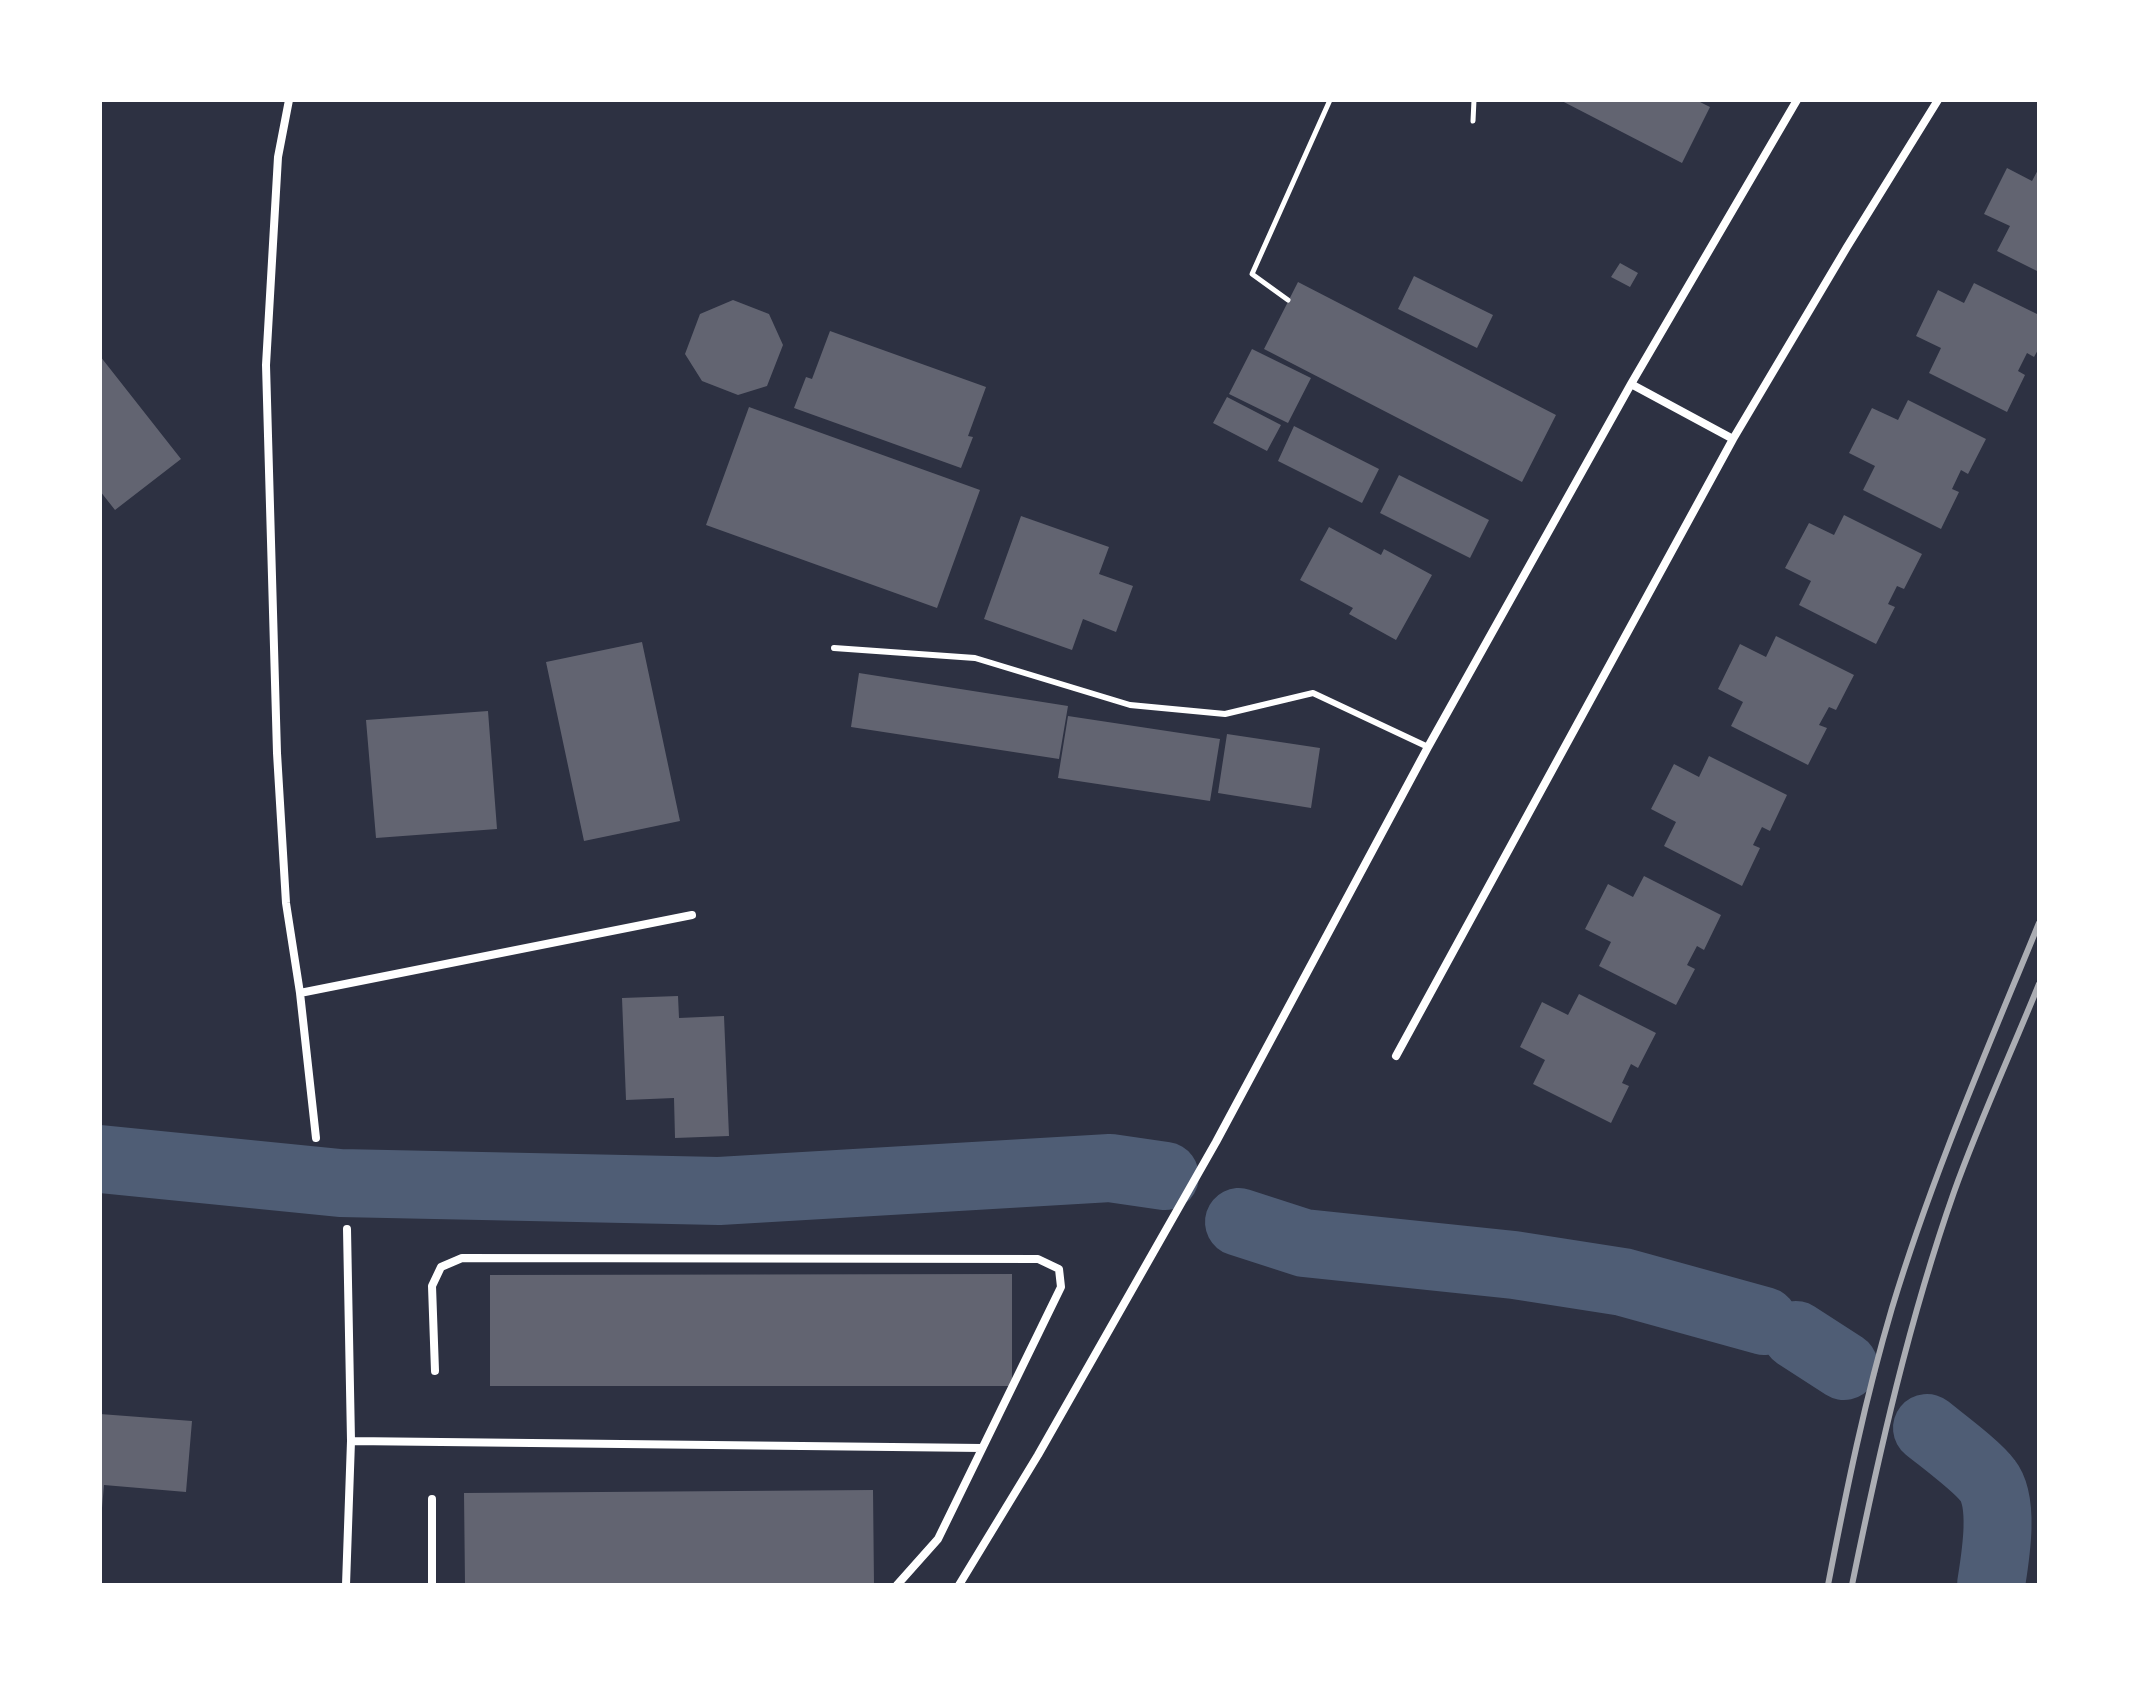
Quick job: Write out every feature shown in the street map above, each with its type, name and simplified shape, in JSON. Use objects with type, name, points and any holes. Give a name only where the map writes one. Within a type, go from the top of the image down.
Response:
[{"type":"street","points":[[289,100],[278,157],[266,365],[277,753],[286,903],[300,993],[316,1138]]},
{"type":"street","points":[[959,1585],[1038,1455],[1216,1142],[1428,747],[1631,384],[1797,100]]},
{"type":"street","points":[[1396,1056],[1733,439],[1938,100]]},
{"type":"street","points":[[1631,384],[1733,439]]},
{"type":"street","points":[[300,993],[692,915]]},
{"type":"street","points":[[346,1585],[351,1441],[347,1229]]},
{"type":"street","points":[[435,1371],[432,1286],[441,1267],[462,1258],[1038,1259],[1059,1269],[1061,1287],[938,1539],[897,1585]]},
{"type":"street","points":[[351,1441],[982,1448]]},
{"type":"street","points":[[432,1499],[432,1585]]},
{"type":"lane","points":[[834,648],[975,658],[1130,705],[1225,714],[1313,693],[1428,747]]},
{"type":"path","points":[[1288,300],[1252,274],[1330,100]]},
{"type":"path","points":[[1473,121],[1474,100]]},
{"type":"building","points":[[1560,100],[1696,100],[1710,107],[1682,163]]},
{"type":"building","points":[[2007,168],[2032,181],[2039,168],[2039,272],[1997,251],[2010,226],[1984,214]]},
{"type":"building","points":[[1620,263],[1638,273],[1630,287],[1611,277]]},
{"type":"building","points":[[1414,276],[1493,315],[1477,348],[1398,309]]},
{"type":"building","points":[[1298,282],[1556,415],[1522,482],[1264,349]]},
{"type":"building","points":[[1974,283],[2039,315],[2039,348],[2034,357],[2027,353],[2018,371],[2025,375],[2007,412],[1929,373],[1941,348],[1916,336],[1938,290],[1964,303]]},
{"type":"building","points":[[733,300],[769,314],[783,345],[767,386],[738,395],[702,381],[685,354],[700,314]]},
{"type":"building","points":[[830,331],[986,387],[968,436],[973,437],[961,468],[794,408],[806,377],[812,379]]},
{"type":"building","points":[[1252,349],[1311,378],[1288,423],[1229,394]]},
{"type":"building","points":[[100,356],[181,459],[115,510],[100,491]]},
{"type":"building","points":[[1227,397],[1281,425],[1267,451],[1213,423]]},
{"type":"building","points":[[1908,400],[1986,439],[1968,474],[1961,470],[1952,489],[1959,492],[1941,529],[1863,490],[1875,466],[1849,453],[1872,408],[1898,420]]},
{"type":"building","points":[[749,407],[980,490],[937,608],[706,525]]},
{"type":"building","points":[[1294,426],[1379,469],[1362,503],[1278,461]]},
{"type":"building","points":[[1399,475],[1489,520],[1470,558],[1380,513]]},
{"type":"building","points":[[1844,515],[1922,554],[1904,589],[1897,586],[1888,604],[1895,607],[1876,644],[1799,605],[1811,581],[1785,568],[1809,523],[1834,535]]},
{"type":"building","points":[[1021,516],[1109,547],[1099,574],[1133,586],[1116,632],[1083,619],[1072,650],[984,619]]},
{"type":"building","points":[[1329,527],[1381,555],[1384,549],[1432,575],[1396,640],[1349,614],[1353,608],[1300,580]]},
{"type":"building","points":[[1776,636],[1854,675],[1836,710],[1829,707],[1819,725],[1827,728],[1808,765],[1731,726],[1743,702],[1718,689],[1740,644],[1766,657]]},
{"type":"building","points":[[642,642],[680,821],[584,841],[546,662]]},
{"type":"building","points":[[859,673],[1068,706],[1059,759],[851,727]]},
{"type":"building","points":[[488,711],[497,829],[376,838],[366,720]]},
{"type":"building","points":[[1068,716],[1220,739],[1210,801],[1058,778]]},
{"type":"building","points":[[1227,734],[1320,748],[1311,808],[1218,793]]},
{"type":"building","points":[[1709,756],[1787,795],[1770,831],[1762,827],[1753,845],[1760,848],[1742,886],[1664,846],[1676,822],[1651,809],[1674,764],[1699,777]]},
{"type":"building","points":[[1644,876],[1721,915],[1704,950],[1697,946],[1687,965],[1695,969],[1676,1005],[1599,966],[1611,942],[1585,929],[1608,884],[1633,897]]},
{"type":"building","points":[[1579,994],[1656,1033],[1638,1068],[1631,1064],[1622,1083],[1629,1086],[1611,1123],[1533,1084],[1545,1060],[1520,1047],[1542,1002],[1568,1015]]},
{"type":"building","points":[[678,996],[679,1018],[724,1016],[729,1136],[675,1138],[674,1098],[626,1100],[622,998]]},
{"type":"building","points":[[1012,1274],[1012,1386],[490,1386],[490,1275]]},
{"type":"building","points":[[100,1414],[192,1421],[186,1492],[104,1485],[100,1507]]},
{"type":"building","points":[[873,1490],[874,1585],[465,1585],[464,1493]]},
{"type":"waterway","points":[[100,1159],[340,1183],[719,1191],[1110,1168],[1165,1176]]},
{"type":"waterway","points":[[1239,1222],[1304,1243],[1514,1265],[1623,1282],[1764,1321]]},
{"type":"waterway","points":[[1796,1335],[1844,1366]]},
{"type":"waterway","points":[[1927,1428],[1976,1468],[1993,1491],[1997,1532],[1991,1585]]},
{"type":"railway","points":[[1828,1585],[1849,1480],[1892,1308],[1961,1114],[2039,923]]},
{"type":"railway","points":[[1852,1585],[1896,1387],[1938,1240],[1974,1140],[2039,984]]}]
